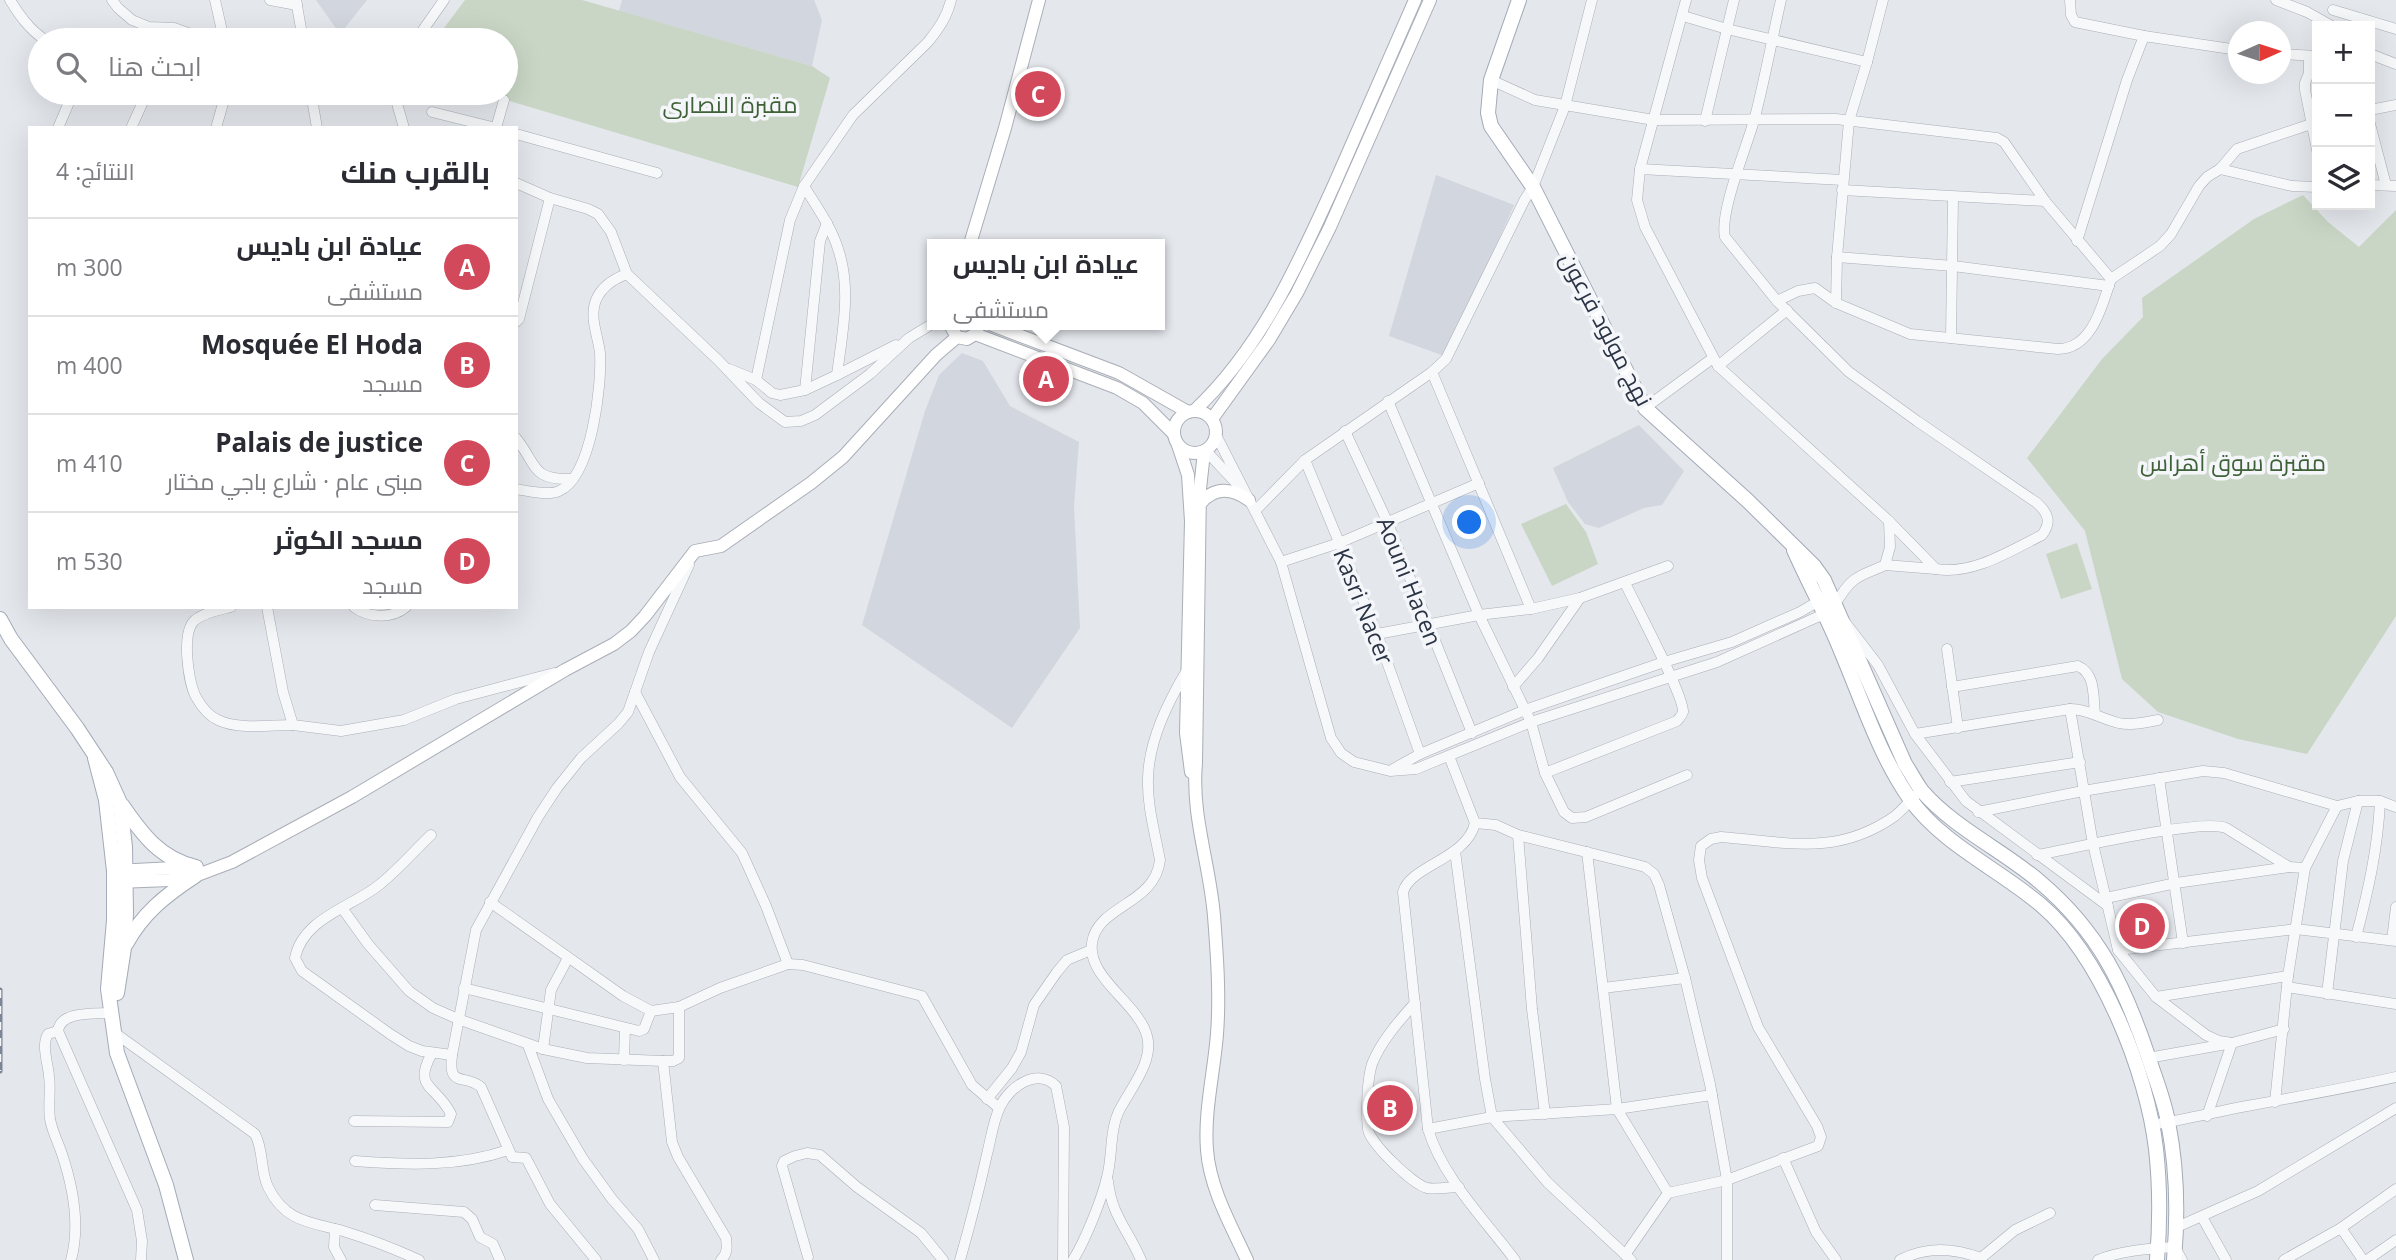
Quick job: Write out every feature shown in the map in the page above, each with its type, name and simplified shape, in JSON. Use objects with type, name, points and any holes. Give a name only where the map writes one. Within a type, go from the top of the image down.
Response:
[{"type":"main road","name":"نهج مولود فرعون","points":[[1519,0],[1491,80],[1488,113],[1491,126],[1534,187],[1645,408],[1748,501],[1814,566],[1905,764],[1916,795]]},
{"type":"main road","points":[[0,619],[11,639],[77,727],[106,772],[120,803],[149,841],[160,851],[195,872],[154,905],[124,948]]},
{"type":"main road","points":[[95,758],[107,800],[120,877],[108,989],[117,1053],[166,1185],[186,1260]]},
{"type":"main road","points":[[1916,795],[2038,879],[2091,935],[2108,960],[2134,1015],[2158,1083],[2168,1122],[2174,1167],[2177,1256]]},
{"type":"main road","points":[[1916,795],[1938,829],[2041,904],[2074,939],[2097,973],[2143,1087],[2156,1148],[2159,1189],[2158,1254]]},
{"type":"main road","points":[[113,1024],[124,948],[120,803]]},
{"type":"street","points":[[10,0],[22,19],[32,28]]},
{"type":"street","points":[[112,0],[117,8],[132,20],[149,27],[174,28]]},
{"type":"street","points":[[215,0],[221,28]]},
{"type":"street","points":[[270,0],[296,2],[301,28]]},
{"type":"street","points":[[424,28],[444,0]]},
{"type":"street","points":[[756,380],[790,220],[804,186],[853,115],[933,36],[947,18],[951,0]]},
{"type":"street","points":[[972,239],[1039,0]]},
{"type":"street","points":[[1073,1260],[1082,1245],[1107,1177],[1116,1118],[1144,1064],[1149,1047],[1144,1028],[1099,970],[1091,950],[1093,936],[1101,925],[1149,887],[1158,870],[1160,860],[1149,796],[1150,763],[1168,707],[1191,668],[1191,521],[1188,475],[1176,439],[1176,421],[1192,411],[1221,385],[1244,356],[1288,284],[1415,0]]},
{"type":"street","points":[[1212,419],[1269,340],[1297,293],[1330,227],[1430,0]]},
{"type":"street","points":[[1250,501],[1345,431],[1432,372],[1446,359],[1534,187],[1564,106],[1592,0]]},
{"type":"street","points":[[1686,0],[1640,169],[1637,200],[1645,227],[1716,362],[1889,521],[1936,569]]},
{"type":"street","points":[[1705,121],[1734,0]]},
{"type":"street","points":[[1005,330],[1119,373],[1212,419],[1216,435],[1281,562],[1331,738],[1341,753],[1354,762],[1390,771],[1416,769],[1531,722],[1717,662],[1833,604],[1854,580],[1885,565],[1953,570],[1990,560],[2042,535],[2048,528],[2049,518],[2044,509],[1849,372],[1777,301],[1724,234],[1724,221],[1755,118],[1781,0]]},
{"type":"street","points":[[1836,303],[1842,185],[1849,121],[1883,0]]},
{"type":"street","points":[[2070,0],[2071,15],[2075,22],[2228,49]]},
{"type":"street","points":[[2276,0],[2321,21]]},
{"type":"street","points":[[2334,5],[2396,29]]},
{"type":"street","points":[[1683,16],[1867,62]]},
{"type":"street","points":[[2077,241],[2127,79],[2144,36]]},
{"type":"street","points":[[2291,55],[2312,56]]},
{"type":"street","points":[[2375,56],[2396,64]]},
{"type":"street","points":[[2312,60],[2305,83],[2312,113]]},
{"type":"street","points":[[1491,80],[1535,100],[1654,120],[1755,118],[1849,121],[1995,137],[2004,142],[2045,201],[2110,283]]},
{"type":"street","points":[[59,126],[68,105]]},
{"type":"street","points":[[132,126],[142,105]]},
{"type":"street","points":[[216,126],[222,105]]},
{"type":"street","points":[[313,105],[317,126]]},
{"type":"street","points":[[397,105],[403,126]]},
{"type":"street","points":[[497,126],[503,105]]},
{"type":"street","points":[[2375,109],[2396,105]]},
{"type":"street","points":[[432,112],[488,126]]},
{"type":"street","points":[[1777,301],[1811,288],[1836,303],[1910,334],[2068,349],[2081,343],[2088,335],[2110,283],[2160,246],[2171,234],[2199,187],[2207,177],[2220,169],[2237,149],[2312,124]]},
{"type":"street","points":[[518,135],[657,173]]},
{"type":"street","points":[[2375,139],[2391,186]]},
{"type":"street","points":[[1640,169],[1953,197],[2045,201]]},
{"type":"street","points":[[2220,169],[2292,186],[2312,187]]},
{"type":"street","points":[[518,184],[598,214],[611,232],[627,274],[768,411],[785,422],[815,415],[839,399],[909,338]]},
{"type":"street","points":[[804,186],[827,223],[844,269],[845,310],[837,375]]},
{"type":"street","points":[[1951,338],[1953,197]]},
{"type":"street","points":[[518,320],[551,198]]},
{"type":"street","points":[[805,390],[820,241],[827,223]]},
{"type":"street","points":[[1837,257],[2110,283]]},
{"type":"street","points":[[518,489],[560,491],[572,479],[583,458],[596,415],[600,381],[598,341],[593,314],[596,301],[602,289],[611,281],[627,274]]},
{"type":"street","points":[[1645,408],[1716,362],[1787,310]]},
{"type":"street","points":[[718,360],[729,369],[756,380],[772,393],[780,395],[805,390],[927,327]]},
{"type":"street","points":[[952,330],[957,337]]},
{"type":"street","points":[[120,877],[170,880],[232,862],[352,797],[565,670],[614,644],[631,631],[695,551],[721,546],[843,457],[936,355],[957,337],[967,338],[977,330],[1117,387],[1143,403],[1190,453],[1205,452],[1211,447],[1216,435]]},
{"type":"street","points":[[1432,372],[1531,609]]},
{"type":"street","points":[[1388,401],[1479,615],[1531,722],[1545,773],[1564,813],[1577,818],[1595,813],[1687,775]]},
{"type":"street","name":"Aouni Hacen","points":[[1345,431],[1387,521],[1472,733]]},
{"type":"street","points":[[518,441],[539,474],[548,478],[572,479]]},
{"type":"street","points":[[1205,452],[1250,501]]},
{"type":"street","points":[[1205,452],[1186,744],[1210,878],[1217,958],[1217,1035],[1207,1110],[1207,1151],[1216,1192],[1247,1260]]},
{"type":"street","name":"Kasri Nacer","points":[[1306,460],[1377,634],[1420,754]]},
{"type":"street","points":[[1281,562],[1339,543],[1479,483]]},
{"type":"street","points":[[1200,504],[1210,494],[1226,490],[1234,491],[1250,501]]},
{"type":"street","points":[[1885,565],[1890,547],[1889,521]]},
{"type":"street","points":[[596,1260],[550,1204],[527,1158],[512,1157],[481,1087],[454,1076],[450,1070],[452,1055],[476,930],[538,817],[557,788],[580,758],[628,712],[649,652],[695,551]]},
{"type":"street","points":[[1377,634],[1479,615],[1531,609],[1580,598],[1668,566]]},
{"type":"street","points":[[1545,773],[1677,721],[1683,712],[1671,675],[1625,583]]},
{"type":"street","points":[[1513,687],[1538,658],[1580,598]]},
{"type":"street","points":[[1390,771],[1420,754],[1525,710],[1664,662],[1732,642],[1833,604]]},
{"type":"street","points":[[1833,604],[1878,665],[1915,734],[1966,802],[2037,855],[2107,902],[2176,883],[2289,867],[2305,868]]},
{"type":"street","points":[[223,609],[207,613],[194,621],[188,632],[186,645],[195,695],[205,710],[216,719],[229,724],[293,725],[341,731],[404,720],[456,699],[565,670]]},
{"type":"street","points":[[267,609],[293,725]]},
{"type":"street","points":[[357,609],[376,616],[399,613],[403,609]]},
{"type":"street","points":[[1947,649],[1958,729]]},
{"type":"street","points":[[1952,687],[2078,666],[2086,670],[2092,680],[2095,714]]},
{"type":"street","points":[[635,692],[680,777],[742,853],[753,874],[788,964]]},
{"type":"street","points":[[1915,734],[2070,709],[2080,709],[2126,724],[2158,720]]},
{"type":"street","points":[[2070,709],[2093,844],[2118,950],[2156,997],[2206,1035],[2232,1043]]},
{"type":"street","points":[[1449,756],[1475,823],[1473,834],[1455,851],[1409,881],[1404,888],[1428,1129],[1432,1143],[1459,1186],[1492,1234],[1515,1260]]},
{"type":"street","points":[[1951,782],[2080,762]]},
{"type":"street","points":[[1978,812],[2083,791],[2213,771],[2337,806],[2358,801],[2379,802],[2396,807]]},
{"type":"street","points":[[2159,778],[2183,943]]},
{"type":"street","points":[[1455,851],[1492,1117],[1548,1183],[1628,1258],[1668,1193],[1727,1180],[1818,1146],[1821,1139],[1819,1130],[1758,1027],[1702,878],[1699,860],[1701,846],[1711,839],[1721,837],[1812,845],[1839,842],[1854,838],[1896,815],[1916,795]]},
{"type":"street","points":[[2327,994],[2343,861],[2358,801]]},
{"type":"street","points":[[2356,937],[2379,832],[2379,802]]},
{"type":"street","points":[[2275,1102],[2288,982],[2305,868],[2337,806]]},
{"type":"street","points":[[1475,823],[1496,825],[1518,835],[1645,867],[1654,874],[1662,893],[1685,978],[1712,1095],[1727,1180],[1727,1260]]},
{"type":"street","points":[[2037,855],[2168,831],[2221,825],[2289,867]]},
{"type":"street","points":[[431,835],[379,885],[317,924],[304,937],[296,951],[297,964],[302,971],[410,1046],[432,1053],[452,1055]]},
{"type":"street","points":[[1518,835],[1532,1009],[1545,1114]]},
{"type":"street","points":[[1587,852],[1617,1110],[1668,1193]]},
{"type":"street","points":[[490,902],[623,996],[651,1011],[679,1007],[720,988],[788,964],[811,967],[922,996],[972,1085],[999,1108]]},
{"type":"street","points":[[342,908],[368,944],[409,991],[433,1008],[528,1045],[587,1058],[673,1061],[680,1055],[679,1007]]},
{"type":"street","points":[[2118,950],[2296,929],[2394,941],[2396,913]]},
{"type":"street","points":[[987,1099],[1021,1052],[1034,1005],[1057,972],[1067,960],[1091,950]]},
{"type":"street","points":[[543,1049],[551,990],[568,958]]},
{"type":"street","points":[[1603,988],[1685,978]]},
{"type":"street","points":[[2156,997],[2288,982],[2327,994],[2396,1003]]},
{"type":"street","points":[[464,988],[639,1031],[644,1028],[651,1011]]},
{"type":"street","points":[[1415,1003],[1395,1026],[1373,1064],[1368,1090],[1367,1131],[1392,1162],[1408,1178],[1421,1186],[1430,1189],[1459,1186]]},
{"type":"street","points":[[141,1260],[140,1224],[135,1203],[58,1031],[62,1020],[85,1014],[113,1024],[255,1134],[260,1143],[262,1166],[268,1187],[289,1214],[307,1223],[335,1229],[419,1260]]},
{"type":"street","points":[[624,1060],[625,1028]]},
{"type":"street","points":[[2148,1058],[2232,1043],[2284,1029]]},
{"type":"street","points":[[58,1031],[48,1034],[45,1046],[50,1079],[50,1119],[70,1184],[75,1219],[76,1239],[71,1260]]},
{"type":"street","points":[[2207,1116],[2232,1043]]},
{"type":"street","points":[[528,1045],[548,1099],[576,1147],[612,1199],[638,1229],[654,1260]]},
{"type":"street","points":[[354,1121],[448,1122],[451,1114],[445,1103],[425,1083],[423,1076],[424,1067],[432,1053]]},
{"type":"street","points":[[663,1061],[672,1142],[678,1157],[726,1238],[726,1255],[721,1260]]},
{"type":"street","points":[[2151,1125],[2396,1077]]},
{"type":"street","points":[[960,1260],[999,1108],[1012,1090],[1026,1081],[1045,1079],[1056,1086],[1063,1128],[1063,1260]]},
{"type":"street","points":[[1428,1129],[1492,1117],[1617,1110],[1712,1095]]},
{"type":"street","points":[[2176,1227],[2258,1191],[2396,1108]]},
{"type":"street","points":[[355,1161],[389,1164],[465,1162],[508,1150]]},
{"type":"street","points":[[808,1258],[782,1166],[789,1158],[814,1153],[824,1157],[857,1187],[921,1233],[943,1260]]},
{"type":"street","points":[[1783,1158],[1816,1232],[1836,1260]]},
{"type":"street","points":[[1107,1177],[1113,1209],[1141,1260]]},
{"type":"street","points":[[2284,1260],[2341,1228],[2396,1189]]},
{"type":"street","points":[[375,1205],[464,1212],[472,1219],[480,1237],[493,1244],[500,1260]]},
{"type":"street","points":[[1900,1260],[1926,1251],[1943,1249],[1960,1251],[1979,1259],[2015,1230],[2050,1213]]},
{"type":"street","points":[[2202,1217],[2226,1260]]},
{"type":"street","points":[[2341,1228],[2365,1260],[2396,1240]]},
{"type":"street","points":[[335,1229],[334,1247],[341,1260]]},
{"type":"street","points":[[2098,1260],[2110,1255],[2177,1256]]},
{"type":"shaded area","points":[[316,0],[367,0],[345,28],[336,28]]},
{"type":"shaded area","points":[[622,0],[814,0],[822,20],[812,66],[619,11]]},
{"type":"shaded area","points":[[1436,175],[1514,205],[1447,357],[1389,336]]},
{"type":"shaded area","points":[[962,353],[983,361],[1010,406],[1079,442],[1074,506],[1080,628],[1012,728],[862,625],[925,411],[939,375]]},
{"type":"shaded area","points":[[1639,425],[1684,471],[1662,505],[1644,508],[1599,528],[1585,524],[1568,502],[1553,468]]},
{"type":"green space","name":"مقبرة النصارى","points":[[465,0],[582,0],[812,66],[830,78],[798,187],[518,103],[518,28],[444,28]]},
{"type":"green space","name":"مقبرة سوق أهراس","points":[[2303,195],[2312,205],[2312,210],[2317,210],[2359,247],[2396,210],[2396,616],[2307,754],[2238,739],[2158,712],[2122,679],[2085,531],[2027,458],[2102,359],[2143,317],[2142,298],[2254,219]]},
{"type":"green space","points":[[1566,504],[1586,532],[1598,564],[1552,586],[1521,524]]},
{"type":"green space","points":[[2077,543],[2092,589],[2061,599],[2046,554]]},
{"type":"railway","points":[[0,990],[0,1071]]},
{"type":"place","name":"Palais de justice","points":[[1038,94]]},
{"type":"place","name":"عيادة ابن باديس","points":[[1046,379]]},
{"type":"place","name":"مسجد الكوثر","points":[[2142,926]]},
{"type":"place","name":"Mosquée El Hoda","points":[[1390,1108]]}]
